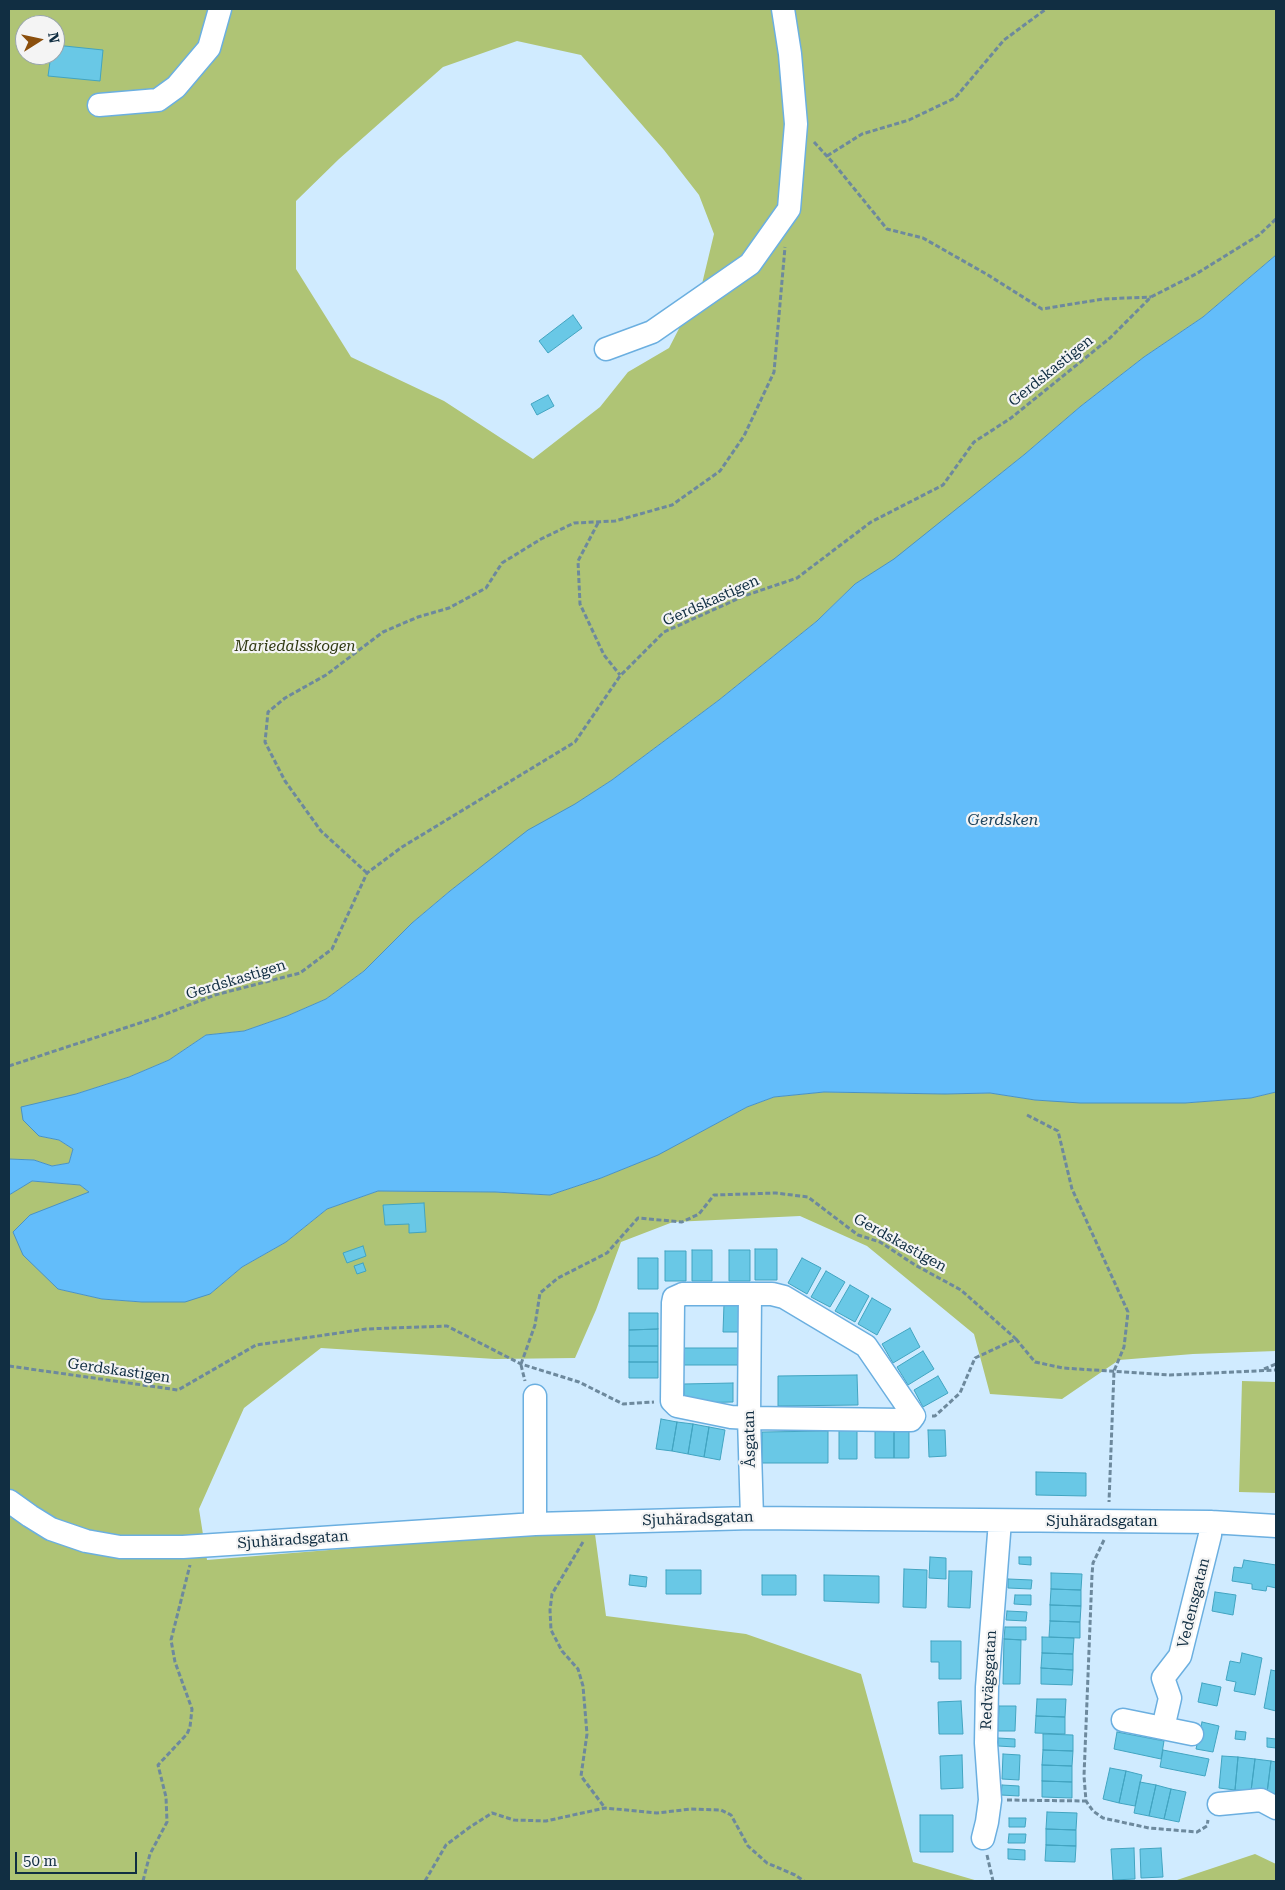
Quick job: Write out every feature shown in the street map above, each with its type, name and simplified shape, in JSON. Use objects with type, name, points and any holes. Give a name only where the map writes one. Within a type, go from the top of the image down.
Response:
[{"type":"street","points":[[99,105],[158,100],[176,86],[209,48],[220,9]]},
{"type":"street","points":[[606,349],[652,332],[750,264],[789,209],[796,124],[790,54],[783,9]]},
{"type":"street","points":[[683,1294],[772,1294],[784,1297],[866,1346],[914,1416],[911,1420],[731,1417],[677,1406],[672,1401],[674,1298],[683,1294]]},
{"type":"street","name":"Åsgatan","points":[[750,1294],[749,1418],[752,1518]]},
{"type":"street","points":[[535,1396],[535,1524]]},
{"type":"street","name":"Sjuhäradsgatan","points":[[9,1501],[51,1529],[86,1541],[120,1548],[188,1547],[535,1524],[752,1518],[1211,1522],[1276,1526]]},
{"type":"street","name":"Redvägsgatan","points":[[983,1838],[990,1800],[986,1743],[987,1687],[1000,1521]]},
{"type":"street","name":"Vedensgatan","points":[[1163,1728],[1170,1698],[1163,1678],[1180,1656],[1210,1535],[1211,1522]]},
{"type":"street","points":[[1123,1720],[1192,1734]]},
{"type":"street","points":[[1218,1804],[1261,1800],[1276,1808]]},
{"type":"path","points":[[827,156],[862,134],[909,120],[955,98],[1004,40],[1046,9]]},
{"type":"path","points":[[796,124],[827,156],[887,229],[923,238],[1042,308],[1103,299],[1151,297]]},
{"type":"path","name":"Gerdskastigen","points":[[9,1066],[158,1017],[215,995],[300,973],[332,949],[367,873],[402,847],[575,742],[620,676],[664,632],[744,596],[797,578],[871,522],[942,485],[974,442],[1011,418],[1110,338],[1151,297],[1196,274],[1259,235],[1276,219]]},
{"type":"path","points":[[367,873],[321,831],[285,781],[265,742],[268,712],[285,698],[326,675],[383,632],[418,617],[449,608],[486,588],[502,563],[541,539],[574,523],[615,521],[672,505],[720,471],[744,436],[774,372],[786,238]]},
{"type":"path","points":[[598,522],[578,560],[580,604],[604,655],[620,676]]},
{"type":"path","points":[[1027,1115],[1058,1131],[1072,1189],[1128,1312],[1124,1347],[1114,1371],[1108,1522]]},
{"type":"path","name":"Gerdskastigen","points":[[521,1364],[535,1325],[540,1293],[558,1278],[607,1253],[638,1218],[682,1222],[698,1214],[714,1195],[776,1193],[808,1197],[858,1235],[880,1242],[915,1265],[961,1290],[1016,1339]]},
{"type":"path","name":"Gerdskastigen","points":[[9,1366],[178,1390],[256,1345],[366,1329],[447,1326],[521,1364],[579,1382],[623,1404],[672,1401]]},
{"type":"path","points":[[914,1416],[935,1416],[960,1393],[975,1358],[1016,1339],[1035,1362],[1063,1368],[1170,1375],[1276,1370]]},
{"type":"path","points":[[1264,1370],[1276,1364]]},
{"type":"path","points":[[592,1522],[584,1540],[552,1594],[550,1610],[551,1630],[562,1651],[578,1669],[583,1686],[587,1734],[580,1776],[604,1808]]},
{"type":"path","points":[[143,1881],[150,1854],[166,1822],[166,1797],[158,1765],[187,1734],[190,1727],[192,1709],[175,1662],[171,1640],[188,1577],[190,1562],[188,1547]]},
{"type":"path","points":[[990,1800],[1086,1801]]},
{"type":"path","points":[[424,1881],[446,1845],[470,1826],[492,1813],[514,1820],[546,1821],[604,1808],[657,1813],[691,1809],[721,1810],[731,1815],[748,1846],[767,1863],[795,1874],[804,1881]]},
{"type":"path","points":[[983,1838],[993,1881]]},
{"type":"green space","name":"Mariedalsskogen","points":[[9,9],[1276,9],[1276,255],[1203,317],[1144,357],[1081,406],[894,560],[855,584],[817,621],[719,700],[612,780],[488,862],[450,891],[412,923],[364,971],[326,999],[287,1016],[244,1031],[206,1035],[169,1060],[129,1077],[76,1094],[39,1136],[59,1140],[73,1149],[69,1163],[52,1166],[34,1160],[9,1159]],"holes":[[[517,41],[581,55],[664,150],[699,195],[714,234],[702,284],[669,348],[628,372],[600,407],[533,459],[444,401],[351,357],[296,269],[296,201],[339,159],[443,67]]]},
{"type":"green space","points":[[824,1092],[990,1093],[1035,1100],[1185,1103],[1251,1098],[1276,1092],[1276,1351],[1193,1354],[1119,1360],[1062,1399],[990,1394],[974,1334],[867,1246],[800,1216],[673,1222],[621,1242],[596,1310],[575,1358],[495,1359],[321,1348],[244,1408],[199,1509],[207,1560],[575,1530],[595,1534],[606,1616],[746,1634],[861,1674],[913,1862],[978,1881],[9,1881],[9,1195],[31,1181],[80,1185],[89,1192],[58,1289],[102,1299],[142,1302],[210,1294],[242,1267],[286,1242],[327,1209],[378,1191],[495,1192],[550,1195],[601,1178],[657,1155],[747,1107],[774,1097]]},
{"type":"green space","points":[[1242,1381],[1276,1382],[1276,1493],[1239,1492]]},
{"type":"green space","points":[[1255,1854],[1276,1864],[1276,1881],[1174,1881]]},
{"type":"water","name":"Gerdsken","points":[[1276,255],[1276,1092],[1251,1098],[1185,1103],[1080,1103],[1035,1100],[990,1093],[824,1092],[774,1097],[747,1107],[658,1155],[601,1178],[550,1195],[495,1192],[378,1191],[327,1209],[286,1242],[242,1267],[210,1294],[185,1302],[142,1302],[102,1299],[58,1289],[23,1255],[13,1232],[30,1215],[89,1192],[80,1185],[32,1181],[9,1195],[9,1159],[34,1160],[52,1166],[69,1163],[73,1149],[59,1140],[39,1136],[23,1120],[21,1107],[76,1094],[129,1077],[169,1060],[206,1035],[244,1031],[287,1016],[326,999],[364,971],[412,923],[450,891],[528,830],[575,804],[612,780],[719,700],[817,621],[855,584],[894,559],[1025,454],[1081,406],[1144,357],[1203,317]]},
{"type":"building","points":[[65,46],[103,50],[100,81],[48,76],[50,65],[65,65]]},
{"type":"building","points":[[573,315],[582,328],[548,353],[539,341]]},
{"type":"building","points":[[548,395],[554,406],[537,415],[531,404]]},
{"type":"building","points":[[424,1203],[426,1232],[409,1233],[409,1224],[385,1225],[383,1205]]},
{"type":"building","points":[[363,1246],[366,1256],[347,1263],[343,1253]]},
{"type":"building","points":[[755,1249],[777,1249],[777,1280],[755,1280]]},
{"type":"building","points":[[692,1250],[712,1250],[712,1281],[692,1281]]},
{"type":"building","points":[[729,1250],[750,1250],[750,1281],[729,1281]]},
{"type":"building","points":[[665,1251],[686,1251],[686,1281],[665,1281]]},
{"type":"building","points":[[638,1258],[658,1258],[658,1289],[638,1289]]},
{"type":"building","points":[[802,1258],[821,1268],[807,1294],[788,1283]]},
{"type":"building","points":[[363,1263],[366,1271],[357,1274],[354,1266]]},
{"type":"building","points":[[826,1271],[845,1282],[830,1307],[811,1297]]},
{"type":"building","points":[[850,1285],[869,1296],[855,1322],[835,1311]]},
{"type":"building","points":[[872,1298],[891,1309],[877,1335],[858,1324]]},
{"type":"building","points":[[724,1304],[742,1304],[742,1332],[723,1332]]},
{"type":"building","points":[[629,1313],[658,1313],[658,1329],[629,1330]]},
{"type":"building","points":[[910,1328],[920,1347],[893,1363],[882,1344]]},
{"type":"building","points":[[658,1329],[658,1346],[629,1346],[629,1330]]},
{"type":"building","points":[[629,1346],[658,1346],[658,1362],[629,1362]]},
{"type":"building","points":[[684,1348],[746,1348],[746,1365],[684,1365]]},
{"type":"building","points":[[923,1351],[934,1369],[908,1385],[897,1367]]},
{"type":"building","points":[[629,1362],[658,1362],[658,1378],[629,1378]]},
{"type":"building","points":[[857,1375],[858,1405],[778,1406],[778,1376]]},
{"type":"building","points":[[938,1376],[948,1393],[923,1407],[914,1390]]},
{"type":"building","points":[[733,1383],[733,1402],[684,1403],[684,1384]]},
{"type":"building","points":[[661,1419],[677,1422],[672,1451],[656,1449]]},
{"type":"building","points":[[677,1422],[693,1424],[688,1454],[672,1451]]},
{"type":"building","points":[[693,1424],[709,1427],[704,1457],[688,1454]]},
{"type":"building","points":[[709,1427],[725,1430],[720,1460],[704,1457]]},
{"type":"building","points":[[839,1430],[857,1430],[857,1459],[839,1459]]},
{"type":"building","points":[[894,1430],[909,1430],[909,1458],[894,1458]]},
{"type":"building","points":[[928,1430],[945,1430],[946,1456],[929,1457]]},
{"type":"building","points":[[828,1431],[828,1463],[762,1463],[762,1432]]},
{"type":"building","points":[[875,1431],[894,1431],[894,1458],[875,1458]]},
{"type":"building","points":[[1036,1472],[1086,1473],[1086,1496],[1036,1495]]},
{"type":"building","points":[[930,1557],[946,1558],[946,1579],[929,1578]]},
{"type":"building","points":[[1019,1557],[1031,1557],[1031,1565],[1019,1564]]},
{"type":"building","points":[[1244,1560],[1276,1565],[1276,1588],[1267,1586],[1266,1591],[1252,1589],[1252,1584],[1232,1581],[1234,1567],[1242,1568]]},
{"type":"building","points":[[904,1569],[927,1570],[926,1608],[903,1607]]},
{"type":"building","points":[[666,1570],[701,1570],[701,1594],[666,1594]]},
{"type":"building","points":[[949,1571],[972,1571],[970,1608],[948,1607]]},
{"type":"building","points":[[1051,1573],[1082,1574],[1081,1590],[1051,1589]]},
{"type":"building","points":[[630,1575],[647,1577],[646,1587],[629,1585]]},
{"type":"building","points":[[762,1575],[796,1575],[796,1595],[762,1595]]},
{"type":"building","points":[[824,1575],[879,1576],[879,1603],[824,1601]]},
{"type":"building","points":[[1008,1579],[1032,1580],[1031,1589],[1008,1588]]},
{"type":"building","points":[[1051,1589],[1081,1590],[1081,1606],[1050,1605]]},
{"type":"building","points":[[1215,1592],[1236,1595],[1233,1615],[1212,1611]]},
{"type":"building","points":[[1015,1595],[1031,1595],[1031,1605],[1014,1604]]},
{"type":"building","points":[[1050,1605],[1081,1606],[1080,1622],[1050,1621]]},
{"type":"building","points":[[1007,1611],[1027,1612],[1026,1621],[1006,1620]]},
{"type":"building","points":[[1050,1621],[1080,1622],[1080,1638],[1049,1637]]},
{"type":"building","points":[[1005,1627],[1026,1627],[1026,1640],[1004,1639]]},
{"type":"building","points":[[1042,1637],[1074,1638],[1073,1654],[1042,1653]]},
{"type":"building","points":[[1004,1639],[1021,1640],[1020,1684],[1003,1684]]},
{"type":"building","points":[[931,1641],[961,1641],[961,1679],[939,1679],[939,1662],[931,1662]]},
{"type":"building","points":[[1042,1653],[1073,1654],[1073,1670],[1041,1668]]},
{"type":"building","points":[[1242,1653],[1262,1658],[1255,1695],[1234,1691],[1236,1682],[1226,1680],[1230,1661],[1240,1663]]},
{"type":"building","points":[[1041,1668],[1073,1670],[1072,1685],[1041,1684]]},
{"type":"building","points":[[1271,1670],[1276,1671],[1276,1711],[1264,1708]]},
{"type":"building","points":[[1202,1683],[1221,1687],[1217,1706],[1198,1702]]},
{"type":"building","points":[[1037,1699],[1066,1699],[1065,1717],[1036,1716]]},
{"type":"building","points":[[961,1701],[963,1734],[939,1734],[938,1702]]},
{"type":"building","points":[[999,1706],[1016,1706],[1015,1731],[998,1731]]},
{"type":"building","points":[[1036,1716],[1065,1717],[1065,1734],[1035,1733]]},
{"type":"building","points":[[1202,1722],[1219,1726],[1213,1752],[1196,1749]]},
{"type":"building","points":[[1236,1731],[1246,1732],[1245,1740],[1235,1739]]},
{"type":"building","points":[[1117,1732],[1164,1741],[1161,1759],[1114,1749]]},
{"type":"building","points":[[1043,1734],[1073,1735],[1073,1751],[1043,1750]]},
{"type":"building","points":[[998,1738],[1015,1739],[1015,1747],[998,1746]]},
{"type":"building","points":[[1267,1738],[1276,1739],[1276,1748],[1267,1747]]},
{"type":"building","points":[[1043,1750],[1073,1751],[1072,1766],[1042,1765]]},
{"type":"building","points":[[1163,1750],[1209,1759],[1205,1776],[1160,1767]]},
{"type":"building","points":[[1003,1754],[1020,1755],[1019,1780],[1002,1779]]},
{"type":"building","points":[[962,1755],[963,1788],[941,1789],[940,1756]]},
{"type":"building","points":[[1222,1756],[1238,1757],[1235,1790],[1219,1788]]},
{"type":"building","points":[[1238,1757],[1255,1759],[1251,1791],[1235,1790]]},
{"type":"building","points":[[1255,1759],[1271,1761],[1267,1793],[1251,1791]]},
{"type":"building","points":[[1271,1761],[1276,1762],[1276,1794],[1267,1793]]},
{"type":"building","points":[[1042,1765],[1072,1766],[1072,1782],[1042,1781]]},
{"type":"building","points":[[1110,1768],[1126,1771],[1119,1803],[1103,1799]]},
{"type":"building","points":[[1126,1771],[1142,1775],[1135,1806],[1119,1803]]},
{"type":"building","points":[[1042,1781],[1072,1782],[1072,1798],[1042,1797]]},
{"type":"building","points":[[1140,1782],[1156,1785],[1149,1816],[1134,1813]]},
{"type":"building","points":[[1002,1785],[1019,1786],[1019,1796],[1001,1795]]},
{"type":"building","points":[[1156,1785],[1171,1789],[1164,1819],[1149,1816]]},
{"type":"building","points":[[1171,1789],[1186,1792],[1179,1822],[1164,1819]]},
{"type":"building","points":[[1047,1812],[1077,1813],[1076,1830],[1046,1829]]},
{"type":"building","points":[[920,1815],[953,1815],[953,1852],[920,1852]]},
{"type":"building","points":[[1009,1818],[1026,1818],[1025,1827],[1009,1827]]},
{"type":"building","points":[[1046,1829],[1076,1830],[1076,1846],[1046,1845]]},
{"type":"building","points":[[1009,1834],[1026,1834],[1025,1843],[1008,1843]]},
{"type":"building","points":[[1046,1845],[1076,1846],[1075,1862],[1045,1861]]},
{"type":"building","points":[[1134,1848],[1135,1879],[1113,1880],[1111,1849]]},
{"type":"building","points":[[1161,1848],[1163,1877],[1141,1878],[1140,1849]]},
{"type":"building","points":[[1008,1849],[1025,1850],[1025,1860],[1008,1859]]}]
